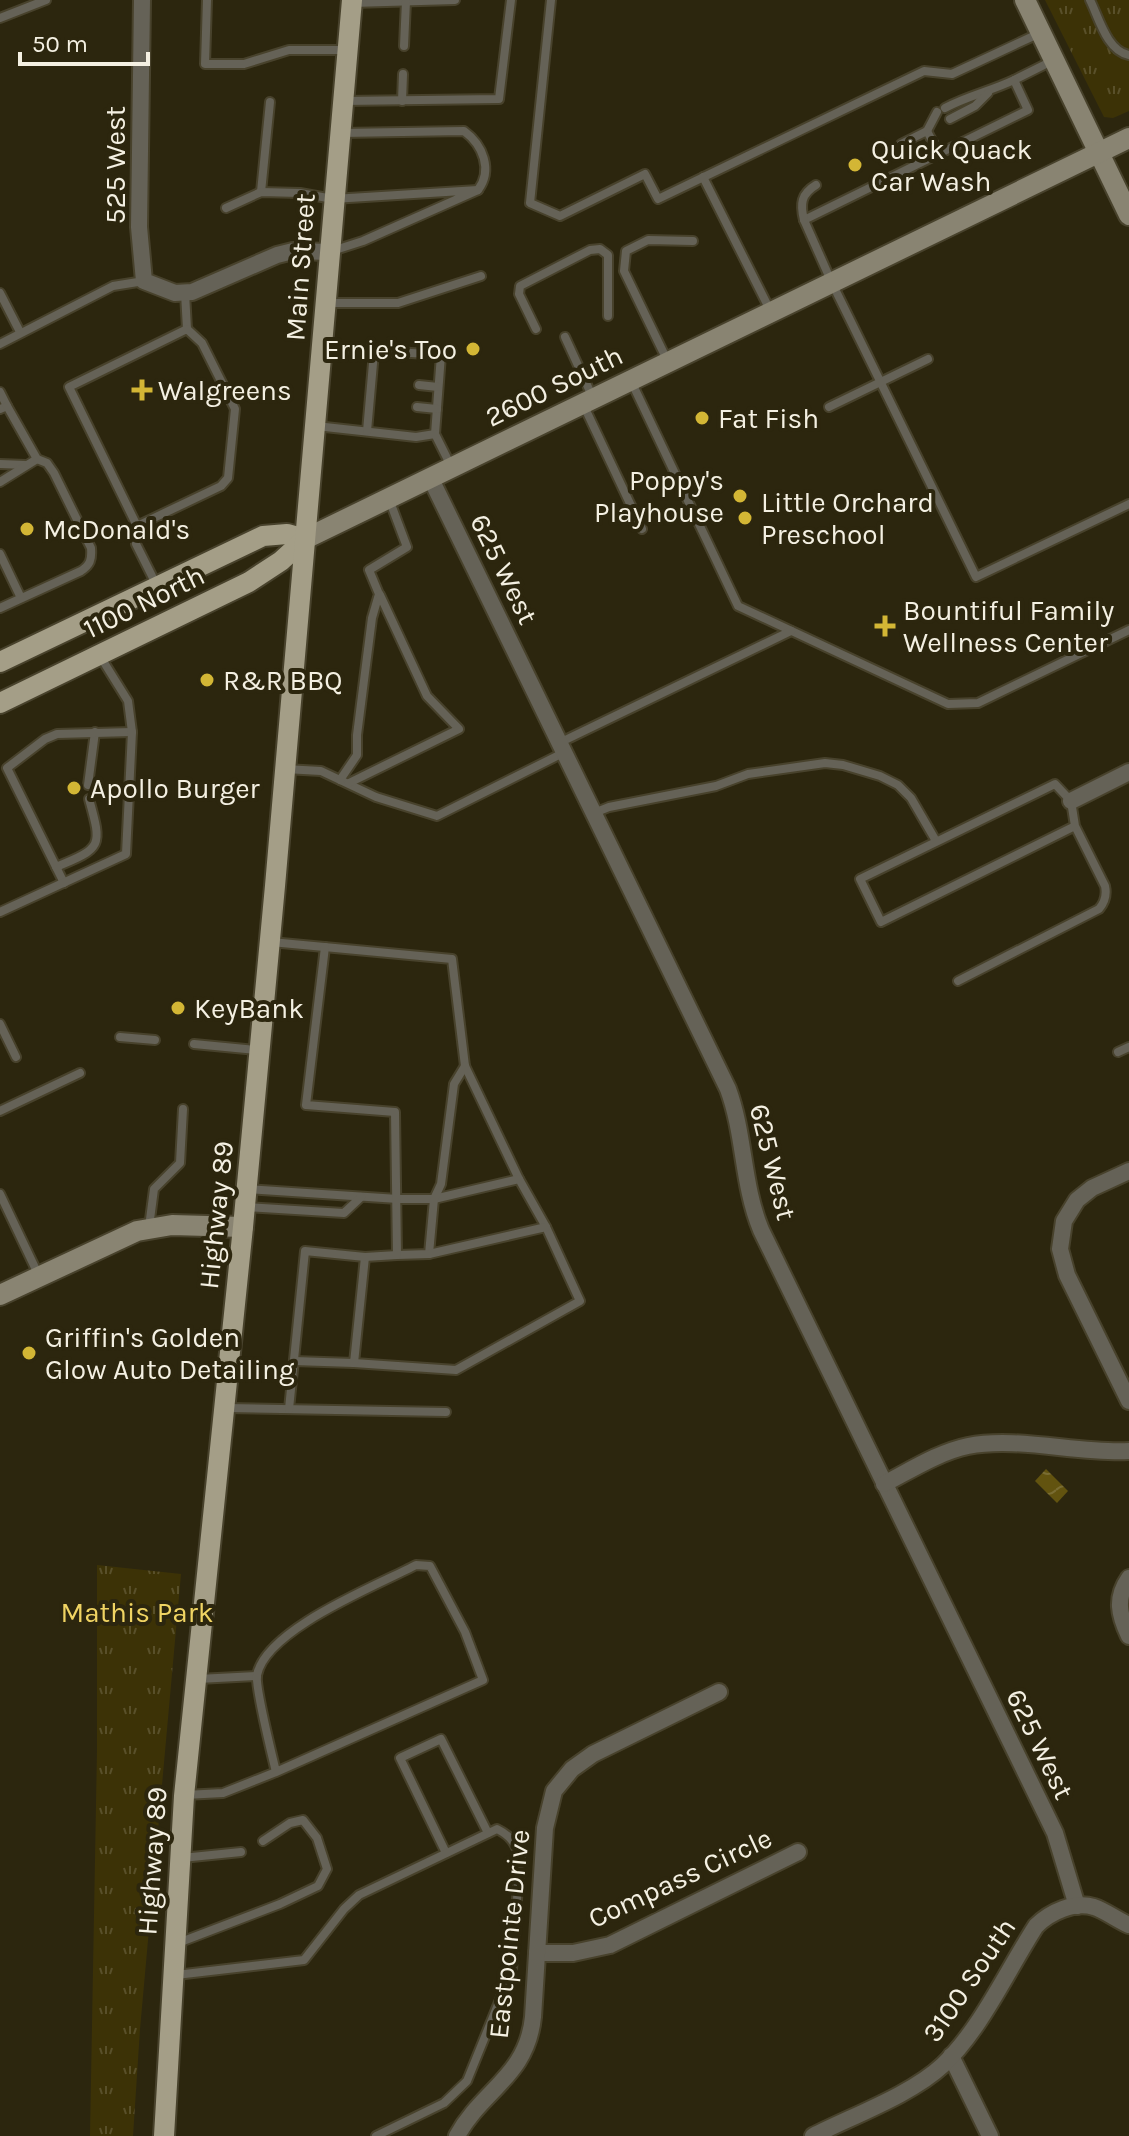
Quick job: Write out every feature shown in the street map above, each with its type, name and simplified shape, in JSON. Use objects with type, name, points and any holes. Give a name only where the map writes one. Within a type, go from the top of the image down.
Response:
[{"type":"main road","points":[[1025,0],[1129,215]]},
{"type":"main road","name":"Main Street","points":[[305,539],[352,1]]},
{"type":"main road","name":"2600 South","points":[[305,539],[1129,138]]},
{"type":"main road","points":[[0,662],[263,536],[287,534],[305,539]]},
{"type":"main road","name":"1100 North","points":[[0,703],[254,579],[281,561],[305,539]]},
{"type":"main road","name":"Highway 89","points":[[164,2136],[171,1976],[184,1796],[245,1208],[305,539]]},
{"type":"main road","points":[[0,1295],[114,1240],[149,1227],[184,1224],[245,1208]]},
{"type":"street","name":"525 West","points":[[142,0],[139,227],[144,281]]},
{"type":"street","points":[[144,281],[175,293],[185,293],[277,255],[293,251],[331,252]]},
{"type":"street","name":"625 West","points":[[430,477],[728,1089],[739,1123],[750,1201],[761,1230],[1055,1833],[1077,1906]]},
{"type":"street","points":[[1071,801],[1129,772]]},
{"type":"street","points":[[1129,1171],[1084,1194],[1072,1206],[1064,1221],[1060,1240],[1063,1266],[1129,1401]]},
{"type":"street","points":[[884,1484],[969,1445],[1129,1451]]},
{"type":"street","points":[[1126,1584],[1119,1607],[1129,1636]]},
{"type":"street","name":"Eastpointe Drive","points":[[457,2136],[524,2054],[532,2029],[548,1809],[558,1782],[593,1754],[719,1692]]},
{"type":"street","name":"Compass Circle","points":[[537,1953],[573,1953],[610,1945],[798,1852]]},
{"type":"street","points":[[1077,1906],[1094,1907],[1129,1925]]},
{"type":"street","name":"3100 South","points":[[813,2136],[925,2080],[971,2032],[1036,1926],[1049,1914],[1077,1906]]},
{"type":"street","points":[[951,2056],[990,2136]]},
{"type":"lane","points":[[0,18],[46,0]]},
{"type":"lane","points":[[207,0],[205,64],[244,64],[289,50],[347,50]]},
{"type":"lane","points":[[352,1],[455,0]]},
{"type":"lane","points":[[342,101],[499,99],[511,0]]},
{"type":"lane","points":[[551,0],[530,203],[560,216],[645,174],[658,199],[924,71],[952,74],[1041,33]]},
{"type":"lane","points":[[1090,0],[1111,44],[1129,55]]},
{"type":"lane","points":[[404,46],[406,1]]},
{"type":"lane","points":[[929,128],[941,110],[969,95],[988,92],[1054,60]]},
{"type":"lane","points":[[402,101],[403,74]]},
{"type":"lane","points":[[804,220],[1028,110],[1014,80]]},
{"type":"lane","points":[[901,144],[975,106],[988,92]]},
{"type":"lane","points":[[261,192],[270,102]]},
{"type":"lane","points":[[929,128],[939,154]]},
{"type":"lane","points":[[331,252],[478,190],[485,175],[485,163],[474,139],[464,131],[339,133]]},
{"type":"lane","points":[[703,177],[771,313]]},
{"type":"lane","points":[[816,185],[803,195],[804,220],[976,577],[1129,504]]},
{"type":"lane","points":[[226,208],[261,192],[300,193],[333,199],[478,190]]},
{"type":"lane","points":[[668,362],[624,271],[626,251],[648,240],[693,241]]},
{"type":"lane","points":[[536,329],[519,294],[520,286],[590,250],[600,249],[608,255],[608,316]]},
{"type":"lane","points":[[326,303],[398,303],[481,276]]},
{"type":"lane","points":[[0,344],[113,286],[144,281]]},
{"type":"lane","points":[[0,293],[20,332]]},
{"type":"lane","points":[[137,526],[221,486],[228,478],[235,409],[202,343],[187,329],[185,293]]},
{"type":"lane","points":[[157,587],[136,544],[137,526],[69,387],[187,329]]},
{"type":"lane","points":[[565,337],[588,401],[642,529]]},
{"type":"lane","points":[[323,347],[441,355],[435,434],[451,467]]},
{"type":"lane","points":[[367,431],[374,352]]},
{"type":"lane","points":[[829,407],[928,359]]},
{"type":"lane","points":[[630,380],[738,606],[948,704],[978,703],[1129,630]]},
{"type":"lane","points":[[372,381],[383,382]]},
{"type":"lane","points":[[419,385],[438,387]]},
{"type":"lane","points":[[0,392],[3,407],[37,459],[47,463],[54,473],[91,548],[92,558],[81,571],[0,608]]},
{"type":"lane","points":[[370,403],[381,404]]},
{"type":"lane","points":[[417,407],[437,409]]},
{"type":"lane","points":[[315,426],[416,437],[435,434]]},
{"type":"lane","points":[[0,482],[37,459]]},
{"type":"lane","points":[[0,464],[26,465]]},
{"type":"lane","points":[[344,782],[459,729],[427,696],[369,570],[407,547],[388,498]]},
{"type":"lane","points":[[0,554],[21,598]]},
{"type":"lane","points":[[344,782],[357,755],[372,618],[379,594]]},
{"type":"lane","points":[[285,769],[321,771],[376,797],[437,816],[791,631]]},
{"type":"lane","points":[[0,912],[126,854],[132,732],[128,701],[99,655]]},
{"type":"lane","points":[[88,785],[95,732]]},
{"type":"lane","points":[[64,883],[7,768],[45,739],[57,734],[132,732]]},
{"type":"lane","points":[[594,813],[609,807],[716,786],[748,774],[825,763],[859,769],[898,785],[911,798],[936,841]]},
{"type":"lane","points":[[958,981],[1103,905],[1105,886],[1075,826],[1071,801],[1055,784],[860,879],[881,922],[1075,826]]},
{"type":"lane","points":[[56,867],[81,856],[96,844],[99,833],[89,799]]},
{"type":"lane","points":[[270,942],[452,959],[465,1066],[580,1301],[456,1370],[294,1361]]},
{"type":"lane","points":[[325,947],[306,1105],[395,1112],[397,1255]]},
{"type":"lane","points":[[0,1024],[16,1057]]},
{"type":"lane","points":[[120,1037],[155,1040]]},
{"type":"lane","points":[[194,1044],[259,1051]]},
{"type":"lane","points":[[1118,1052],[1129,1047]]},
{"type":"lane","points":[[429,1254],[434,1199],[441,1184],[454,1084],[465,1066]]},
{"type":"lane","points":[[0,1111],[80,1073]]},
{"type":"lane","points":[[149,1227],[154,1189],[180,1163],[183,1109]]},
{"type":"lane","points":[[245,1208],[361,1197],[434,1199],[519,1179]]},
{"type":"lane","points":[[0,1194],[39,1277]]},
{"type":"lane","points":[[245,1208],[344,1213],[361,1197]]},
{"type":"lane","points":[[289,1409],[305,1251],[365,1257],[429,1254],[546,1227]]},
{"type":"lane","points":[[354,1363],[365,1257]]},
{"type":"lane","points":[[225,1408],[446,1412]]},
{"type":"lane","points":[[184,1796],[223,1793],[276,1772],[483,1680],[465,1632],[430,1566],[416,1565],[296,1627],[270,1648],[257,1676],[276,1772]]},
{"type":"lane","points":[[197,1679],[257,1676]]},
{"type":"lane","points":[[446,1853],[400,1758],[441,1739],[488,1833]]},
{"type":"lane","points":[[174,1945],[267,1910],[318,1886],[327,1869],[317,1838],[303,1820],[290,1823],[263,1841]]},
{"type":"lane","points":[[171,1976],[304,1960],[344,1909],[359,1895],[497,1829],[508,1834],[520,1857],[512,1970],[467,2081],[444,2103],[390,2133],[376,2136]]},
{"type":"lane","points":[[180,1858],[241,1852]]},
{"type":"green space","points":[[1045,0],[1129,0],[1129,111],[1113,118],[1104,117]]},
{"type":"green space","name":"Mathis Park","points":[[97,1565],[181,1574],[133,2136],[90,2136]]},
{"type":"water","points":[[1046,1469],[1068,1491],[1057,1503],[1035,1481]]},
{"type":"place","name":"Quick Quack Car Wash","points":[[855,165]]},
{"type":"place","name":"Ernie's Too","points":[[473,349]]},
{"type":"place","name":"Walgreens","points":[[142,390]]},
{"type":"place","name":"Fat Fish","points":[[702,418]]},
{"type":"place","name":"Poppy's Playhouse","points":[[740,496]]},
{"type":"place","name":"Little Orchard Preschool","points":[[745,518]]},
{"type":"place","name":"McDonald's","points":[[27,529]]},
{"type":"place","name":"Bountiful Family Wellness Center","points":[[885,626]]},
{"type":"place","name":"R&R BBQ","points":[[207,680]]},
{"type":"place","name":"Apollo Burger","points":[[74,788]]},
{"type":"place","name":"KeyBank","points":[[178,1008]]},
{"type":"place","name":"Griffin's Golden Glow Auto Detailing","points":[[29,1353]]}]
